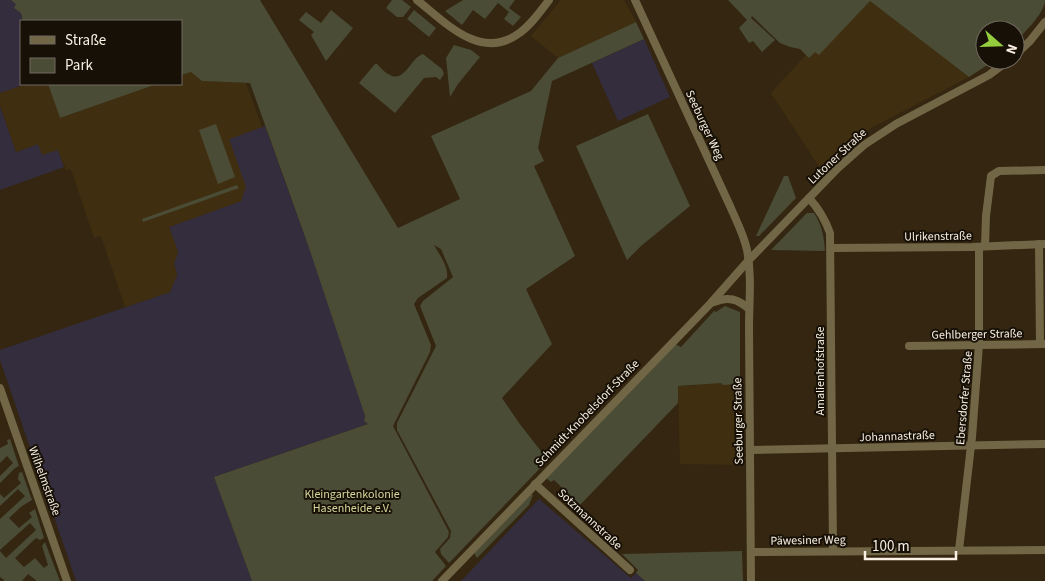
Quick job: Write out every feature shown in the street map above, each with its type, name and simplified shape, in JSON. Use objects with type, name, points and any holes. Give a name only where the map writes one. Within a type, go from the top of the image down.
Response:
[{"type":"street","points":[[417,0],[466,38],[478,42],[493,43],[516,36],[549,0]]},
{"type":"street","name":"Seeburger Weg","points":[[635,0],[730,206],[744,240],[748,261]]},
{"type":"street","points":[[1025,46],[1045,22]]},
{"type":"street","name":"Lutoner Straße","points":[[748,261],[845,161],[877,135],[977,83],[995,70]]},
{"type":"street","name":"Ebersdorfer Straße","points":[[959,550],[971,445],[979,346],[982,246],[991,176],[998,171],[1045,170]]},
{"type":"street","name":"Amalienhofstraße","points":[[809,198],[825,218],[830,233],[833,550]]},
{"type":"street","points":[[1042,244],[1043,344]]},
{"type":"street","name":"Ulrikenstraße","points":[[831,248],[1042,244]]},
{"type":"street","name":"Schmidt-Knobelsdorf-Straße","points":[[442,581],[710,304],[748,261]]},
{"type":"street","name":"Seeburger Straße","points":[[748,261],[751,581]]},
{"type":"street","points":[[710,304],[721,299],[729,299],[737,300],[749,308]]},
{"type":"street","name":"Gehlberger Straße","points":[[910,346],[1043,344]]},
{"type":"street","name":"Wilhelmstraße","points":[[0,388],[67,581]]},
{"type":"street","name":"Johannastraße","points":[[750,450],[1045,444]]},
{"type":"street","name":"Sotzmannstraße","points":[[535,484],[630,570]]},
{"type":"street","name":"Päwesiner Weg","points":[[751,552],[1045,550]]},
{"type":"shaded area","points":[[0,0],[19,0],[26,20],[20,20],[20,85],[24,85],[0,93]]},
{"type":"shaded area","points":[[561,0],[624,0],[636,22],[558,58],[531,36]]},
{"type":"shaded area","points":[[870,1],[969,77],[871,128],[844,149],[822,171],[771,93],[806,55],[809,58],[815,52],[819,54]]},
{"type":"shaded area","points":[[644,39],[670,97],[618,121],[592,63]]},
{"type":"shaded area","points":[[191,72],[202,81],[246,83],[262,127],[229,139],[246,187],[241,201],[169,227],[178,252],[174,264],[177,275],[170,292],[125,307],[101,236],[94,238],[71,169],[66,170],[58,150],[42,155],[38,144],[16,152],[0,105],[0,93],[24,85],[48,85],[60,118],[154,85],[182,85],[182,75]]},
{"type":"shaded area","points":[[0,106],[16,152],[38,144],[58,150],[64,167],[0,190]]},
{"type":"shaded area","points":[[265,126],[308,245],[365,416],[364,421],[368,424],[214,477],[252,581],[76,581],[0,360],[0,350],[170,292],[177,275],[174,264],[178,252],[169,227],[241,201],[245,187],[229,139]]},
{"type":"shaded area","points":[[697,383],[740,384],[741,465],[680,464],[678,386],[694,386]]},
{"type":"shaded area","points":[[539,499],[631,578],[636,573],[645,581],[461,581]]},
{"type":"green space","name":"Kleingartenkolonie Hasenheide e.V.","points":[[11,0],[260,0],[398,228],[460,199],[431,136],[531,91],[558,58],[636,22],[644,39],[552,81],[538,148],[544,161],[534,166],[575,256],[526,289],[552,344],[502,398],[548,460],[449,563],[441,554],[440,549],[450,538],[451,531],[397,430],[397,423],[436,346],[420,306],[423,301],[453,277],[441,249],[434,245],[445,265],[447,278],[418,298],[414,304],[431,345],[430,352],[393,426],[449,532],[448,537],[435,552],[446,566],[432,581],[252,581],[214,477],[368,424],[364,421],[365,416],[308,245],[250,83],[202,81],[191,72],[182,75],[182,20],[23,20],[21,13],[14,8],[16,4]]},
{"type":"green space","points":[[392,0],[402,0],[411,7],[403,17],[397,17],[386,8]]},
{"type":"green space","points":[[463,0],[515,0],[509,8],[521,17],[513,26],[504,19],[509,12],[498,3],[485,19],[473,10],[462,25],[445,11]]},
{"type":"green space","points":[[728,0],[1045,0],[1042,11],[1025,31],[1025,20],[975,20],[975,70],[980,70],[969,77],[870,1],[819,55],[815,52],[809,58],[800,49],[780,43],[752,16],[751,18],[775,40],[762,52],[753,41],[749,43],[739,28],[747,20]]},
{"type":"green space","points":[[331,10],[353,28],[326,61],[311,35],[314,32],[299,20],[306,12],[321,23]]},
{"type":"green space","points":[[414,10],[436,28],[429,37],[407,19]]},
{"type":"green space","points":[[454,45],[471,50],[480,57],[450,97],[446,58]]},
{"type":"green space","points":[[423,54],[442,69],[444,74],[440,80],[436,77],[424,78],[395,113],[359,83],[375,64],[388,74],[395,77],[400,76]]},
{"type":"green space","points":[[48,85],[154,85],[60,118]]},
{"type":"green space","points":[[648,114],[690,206],[641,246],[627,260],[576,146]]},
{"type":"green space","points":[[216,124],[235,177],[218,184],[199,130]]},
{"type":"green space","points":[[784,176],[788,176],[796,198],[759,236],[756,236]]},
{"type":"green space","points":[[237,185],[239,188],[143,222],[142,219]]},
{"type":"green space","points":[[807,213],[814,213],[819,222],[825,251],[771,250]]},
{"type":"green space","points":[[725,306],[740,312],[740,384],[723,385],[721,383],[678,386],[678,403],[580,505],[554,480],[551,482],[546,478],[675,344],[681,347],[714,311],[716,312]]},
{"type":"green space","points":[[10,439],[19,466],[0,483],[0,476],[13,463],[7,456],[0,463],[0,448],[8,444],[7,440]]},
{"type":"green space","points":[[22,472],[32,500],[9,518],[19,528],[32,517],[29,513],[35,509],[44,538],[40,540],[36,538],[15,558],[24,567],[35,558],[44,568],[48,565],[42,546],[45,542],[60,581],[37,581],[28,574],[22,581],[4,581],[0,577],[0,551],[6,558],[36,530],[30,523],[0,550],[0,519],[25,496],[18,489],[0,506],[0,494],[4,498],[21,483],[18,479],[19,473]]},
{"type":"green space","points":[[531,494],[533,495],[529,505],[477,558],[474,553]]},
{"type":"green space","points":[[742,551],[743,581],[645,581],[636,573],[638,570],[622,554]]}]
